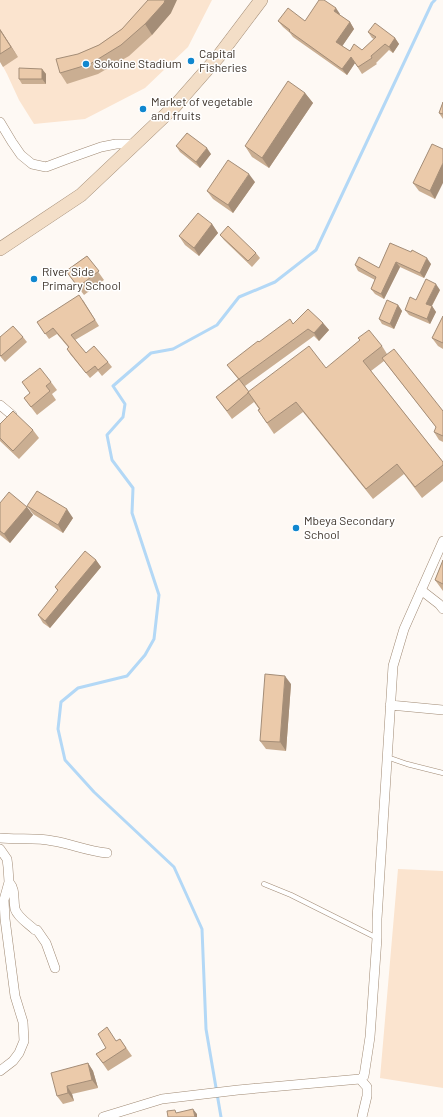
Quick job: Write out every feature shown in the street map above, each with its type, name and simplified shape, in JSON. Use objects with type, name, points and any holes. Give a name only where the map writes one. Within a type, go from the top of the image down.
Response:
[{"type":"street","points":[[0,249],[81,195],[175,106],[218,57],[261,0]]},
{"type":"street","points":[[0,122],[21,155],[32,164],[46,167],[101,147],[116,144],[135,144]]},
{"type":"street","points":[[0,405],[12,415]]},
{"type":"street","points":[[360,1079],[364,1073],[370,1037],[393,666],[404,629],[443,541]]},
{"type":"street","points":[[421,590],[440,604],[443,609]]},
{"type":"street","points":[[390,705],[443,710]]},
{"type":"street","points":[[0,838],[29,838],[53,841],[91,851],[107,853]]},
{"type":"street","points":[[0,849],[7,859],[8,882],[4,900],[4,919],[16,996],[23,1022],[24,1041],[20,1053],[13,1061],[0,1071]]},
{"type":"street","points":[[8,882],[14,889],[15,910],[35,930],[38,930],[46,943],[55,968]]},
{"type":"street","points":[[103,1117],[117,1115],[162,1098],[360,1079]]},
{"type":"street","points":[[360,1079],[367,1087],[367,1096],[362,1117]]},
{"type":"lane","points":[[387,757],[407,764],[443,773]]},
{"type":"lane","points":[[264,884],[291,895],[377,938]]},
{"type":"shaded area","name":"Sokoine Stadium","points":[[0,0],[212,0],[188,47],[145,88],[85,119],[34,124],[19,100],[0,61]]},
{"type":"shaded area","points":[[398,869],[443,871],[443,1088],[380,1078]]},
{"type":"building","points":[[148,0],[165,0],[145,24],[121,45],[90,64],[60,73],[56,59],[78,54],[99,45],[122,29]]},
{"type":"building","points":[[319,0],[324,0],[336,8],[334,11],[350,22],[336,42],[350,51],[354,44],[362,50],[376,37],[368,32],[375,23],[395,38],[389,47],[385,44],[371,56],[372,58],[358,67],[351,57],[342,69],[289,31],[290,30],[278,21],[288,8],[305,21]]},
{"type":"building","points":[[0,30],[11,47],[0,54]]},
{"type":"building","points":[[19,68],[42,69],[42,79],[19,79]]},
{"type":"building","points":[[288,81],[305,93],[262,158],[245,146]]},
{"type":"building","points":[[443,102],[443,114],[439,113]]},
{"type":"building","points":[[187,133],[207,148],[196,162],[176,146]]},
{"type":"building","points":[[432,144],[443,149],[443,163],[430,191],[413,183]]},
{"type":"building","points":[[228,160],[249,174],[228,205],[207,191]]},
{"type":"building","points":[[198,213],[212,224],[194,248],[179,236]]},
{"type":"building","points":[[228,226],[256,253],[248,261],[220,235]]},
{"type":"building","points":[[390,243],[411,252],[412,250],[427,258],[420,273],[396,262],[381,294],[371,289],[376,277],[355,265],[359,257],[379,268]]},
{"type":"building","points":[[87,256],[99,271],[78,287],[66,271]]},
{"type":"building","points":[[426,279],[436,284],[426,304],[432,306],[427,319],[405,310],[410,297],[416,300]]},
{"type":"building","points":[[79,295],[95,320],[71,335],[86,353],[94,346],[108,362],[98,370],[95,366],[86,373],[67,349],[69,347],[53,328],[45,334],[37,322]]},
{"type":"building","points":[[387,300],[398,305],[390,324],[379,319]]},
{"type":"building","points":[[308,309],[323,323],[314,333],[308,329],[239,379],[227,365],[290,319],[293,324]]},
{"type":"building","points":[[443,316],[443,343],[432,338]]},
{"type":"building","points":[[13,326],[23,337],[1,356],[0,337]]},
{"type":"building","points":[[369,330],[382,346],[363,361],[443,462],[443,465],[415,487],[397,464],[366,489],[296,402],[267,423],[258,410],[260,409],[248,392],[309,346],[326,368],[360,340],[358,338]]},
{"type":"building","points":[[394,349],[443,411],[443,436],[434,432],[436,427],[382,358]]},
{"type":"building","points":[[40,368],[51,382],[46,386],[50,391],[31,407],[24,398],[30,393],[22,382]]},
{"type":"building","points":[[239,379],[249,392],[227,411],[216,397]]},
{"type":"building","points":[[13,411],[33,430],[13,451],[0,438],[0,424]]},
{"type":"building","points":[[37,491],[67,509],[58,525],[27,506]]},
{"type":"building","points":[[9,492],[27,507],[4,534],[0,531],[0,503]]},
{"type":"building","points":[[85,551],[96,560],[45,621],[38,615],[58,590],[55,587]]},
{"type":"building","points":[[443,560],[443,584],[435,580]]},
{"type":"building","points":[[265,674],[285,676],[280,742],[260,741]]},
{"type":"building","points":[[107,1027],[116,1041],[120,1039],[126,1048],[103,1063],[96,1054],[106,1048],[98,1034]]},
{"type":"building","points":[[88,1063],[92,1080],[67,1086],[68,1093],[57,1096],[51,1073]]},
{"type":"building","points":[[193,1109],[195,1117],[168,1117],[167,1111],[175,1110],[176,1113]]},
{"type":"waterway","points":[[221,1117],[206,1029],[202,929],[174,867],[94,792],[65,760],[58,729],[61,702],[78,688],[127,676],[145,655],[154,639],[159,595],[132,513],[133,488],[112,460],[107,435],[123,417],[125,404],[113,386],[151,353],[173,349],[217,325],[239,297],[275,282],[316,250],[432,3],[435,0]]},
{"type":"place","name":"Capital Fisheries","points":[[191,61]]},
{"type":"place","name":"Sokoine Stadium","points":[[86,64]]},
{"type":"place","name":"Market of vegetable and fruits","points":[[143,109]]},
{"type":"place","name":"River Side Primary School","points":[[34,279]]},
{"type":"place","name":"Mbeya Secondary School","points":[[296,528]]}]
